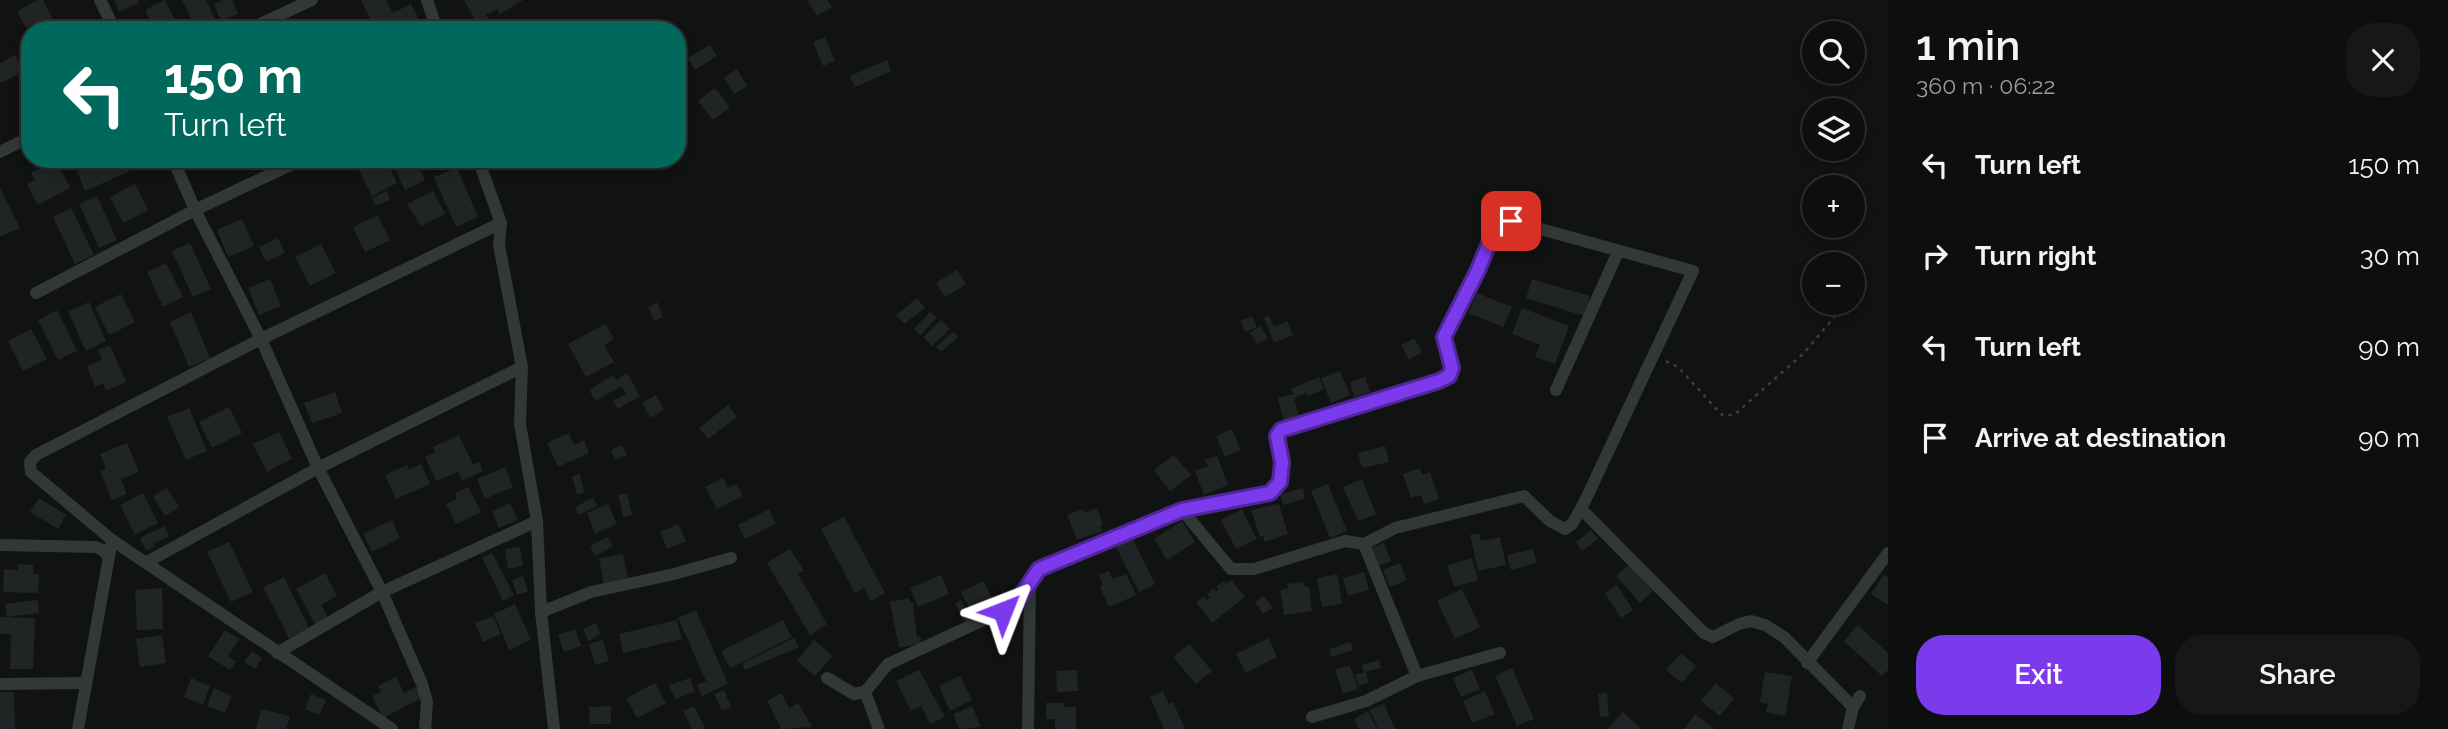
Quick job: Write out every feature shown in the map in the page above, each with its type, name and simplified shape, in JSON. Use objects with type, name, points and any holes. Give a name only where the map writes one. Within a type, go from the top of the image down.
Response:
[{"type":"street","points":[[100,0],[110,21]]},
{"type":"street","points":[[266,21],[312,0]]},
{"type":"street","points":[[427,0],[434,21]]},
{"type":"street","points":[[0,152],[21,142]]},
{"type":"street","points":[[177,168],[195,210],[261,339],[318,468],[382,592],[422,684],[427,702],[425,729]]},
{"type":"street","points":[[36,293],[195,210],[284,168]]},
{"type":"street","points":[[481,168],[501,223],[499,245],[522,367],[520,424],[537,521],[541,612],[554,729]]},
{"type":"street","points":[[827,678],[854,694],[864,692],[888,664],[1016,603],[1039,569],[1182,510],[1270,493],[1280,482],[1282,462],[1277,436],[1281,430],[1449,376],[1452,368],[1444,337],[1498,228],[1511,221],[1693,271],[1580,509],[1572,524],[1564,529],[1550,521],[1524,496],[1395,528],[1364,544],[1345,541],[1254,569],[1231,569],[1182,510]]},
{"type":"street","points":[[392,729],[276,653],[113,540],[31,472],[30,462],[36,455],[261,339],[501,223]]},
{"type":"street","points":[[1556,390],[1618,252]]},
{"type":"street","points":[[148,562],[318,468],[522,367]]},
{"type":"street","points":[[1580,509],[1704,633],[1713,637],[1751,621],[1765,625],[1784,637],[1807,663],[1857,701],[1847,729]]},
{"type":"street","points":[[276,653],[382,592],[537,521]]},
{"type":"street","points":[[78,729],[113,540]]},
{"type":"street","points":[[1364,544],[1416,676]]},
{"type":"street","points":[[0,545],[96,547],[104,551],[109,558]]},
{"type":"street","points":[[1807,663],[1888,553]]},
{"type":"street","points":[[541,612],[590,592],[674,574],[731,558]]},
{"type":"street","points":[[1028,729],[1030,584]]},
{"type":"street","points":[[1312,717],[1366,701],[1416,676],[1500,653]]},
{"type":"street","points":[[0,684],[85,683]]},
{"type":"street","points":[[864,692],[879,729]]},
{"type":"path","points":[[1653,355],[1678,367],[1722,415],[1734,415],[1804,353],[1836,315]]},
{"type":"building","points":[[43,0],[54,21],[22,21],[17,11]]},
{"type":"building","points":[[114,0],[138,0],[139,3],[119,12]]},
{"type":"building","points":[[165,0],[176,21],[150,21],[145,10]]},
{"type":"building","points":[[182,0],[206,0],[216,21],[192,21]]},
{"type":"building","points":[[232,0],[238,14],[221,21],[214,4]]},
{"type":"building","points":[[361,0],[386,0],[393,13],[411,4],[419,21],[372,21]]},
{"type":"building","points":[[464,0],[523,0],[500,14],[497,9],[486,15],[487,21],[475,21]]},
{"type":"building","points":[[807,0],[827,0],[832,7],[817,16]]},
{"type":"building","points":[[825,37],[835,61],[823,66],[813,42]]},
{"type":"building","points":[[710,45],[717,56],[695,70],[688,58]]},
{"type":"building","points":[[15,55],[21,66],[21,73],[0,83],[0,63]]},
{"type":"building","points":[[887,60],[891,71],[855,87],[850,76]]},
{"type":"building","points":[[737,69],[747,86],[734,94],[724,78]]},
{"type":"building","points":[[715,88],[730,107],[713,120],[698,101]]},
{"type":"building","points":[[41,168],[60,168],[70,188],[38,205],[27,184],[35,180],[31,173]]},
{"type":"building","points":[[85,168],[128,168],[130,171],[85,191],[77,171]]},
{"type":"building","points":[[358,168],[390,168],[397,183],[372,196]]},
{"type":"building","points":[[394,168],[419,168],[425,180],[405,190]]},
{"type":"building","points":[[457,168],[478,217],[456,227],[434,177]]},
{"type":"building","points":[[135,184],[148,210],[123,223],[110,197]]},
{"type":"building","points":[[0,187],[20,228],[0,237]]},
{"type":"building","points":[[387,191],[390,200],[376,206],[372,198]]},
{"type":"building","points":[[433,191],[445,214],[421,226],[407,204]]},
{"type":"building","points":[[97,196],[117,240],[99,248],[79,204]]},
{"type":"building","points":[[71,208],[94,255],[75,264],[53,217]]},
{"type":"building","points":[[378,215],[390,240],[365,252],[353,227]]},
{"type":"building","points":[[242,219],[254,246],[228,257],[217,230]]},
{"type":"building","points":[[278,238],[285,253],[266,262],[259,247]]},
{"type":"building","points":[[190,243],[211,289],[193,297],[172,251]]},
{"type":"building","points":[[321,244],[336,273],[310,286],[295,257]]},
{"type":"building","points":[[166,263],[183,297],[163,307],[147,272]]},
{"type":"building","points":[[957,270],[966,284],[945,297],[936,283]]},
{"type":"building","points":[[270,279],[281,306],[259,315],[248,288]]},
{"type":"building","points":[[1532,279],[1590,296],[1584,316],[1526,298]]},
{"type":"building","points":[[1477,293],[1512,307],[1503,327],[1468,313]]},
{"type":"building","points":[[121,294],[135,322],[109,335],[95,307]]},
{"type":"building","points":[[917,298],[925,308],[904,324],[896,315]]},
{"type":"building","points":[[89,302],[106,341],[86,351],[68,311]]},
{"type":"building","points":[[657,302],[663,317],[654,321],[648,307]]},
{"type":"building","points":[[1522,308],[1569,326],[1555,364],[1535,357],[1540,345],[1512,334]]},
{"type":"building","points":[[57,310],[77,351],[58,360],[38,320]]},
{"type":"building","points":[[191,312],[210,358],[189,367],[170,322]]},
{"type":"building","points":[[930,312],[937,317],[921,335],[914,329]]},
{"type":"building","points":[[1252,316],[1257,327],[1245,332],[1240,321]]},
{"type":"building","points":[[1269,316],[1274,327],[1287,321],[1293,335],[1274,343],[1264,318]]},
{"type":"building","points":[[941,320],[950,329],[932,346],[923,337]]},
{"type":"building","points":[[605,324],[614,339],[604,345],[614,362],[586,377],[568,344]]},
{"type":"building","points":[[1261,326],[1268,338],[1257,344],[1250,332]]},
{"type":"building","points":[[31,329],[47,359],[23,371],[8,341]]},
{"type":"building","points":[[953,332],[958,337],[941,352],[936,347]]},
{"type":"building","points":[[1414,338],[1422,352],[1409,360],[1401,345]]},
{"type":"building","points":[[110,345],[126,382],[106,391],[103,383],[95,387],[87,366],[102,359],[98,350]]},
{"type":"building","points":[[1340,371],[1350,395],[1331,403],[1321,378]]},
{"type":"building","points":[[627,373],[640,396],[618,409],[613,401],[626,394],[621,386],[596,401],[589,390],[613,375],[616,380]]},
{"type":"building","points":[[1319,377],[1324,389],[1308,396],[1306,393],[1294,398],[1300,419],[1284,423],[1278,398],[1294,394],[1291,389]]},
{"type":"building","points":[[1365,377],[1370,392],[1354,397],[1350,382]]},
{"type":"building","points":[[335,392],[342,413],[312,423],[304,403]]},
{"type":"building","points":[[656,395],[664,410],[650,418],[642,403]]},
{"type":"building","points":[[728,405],[737,417],[708,439],[699,428]]},
{"type":"building","points":[[229,407],[242,433],[212,448],[199,422]]},
{"type":"building","points":[[189,408],[207,451],[186,460],[167,417]]},
{"type":"building","points":[[1232,429],[1241,450],[1225,457],[1216,436]]},
{"type":"building","points":[[279,432],[292,459],[267,472],[253,444]]},
{"type":"building","points":[[569,433],[574,445],[584,440],[589,453],[558,467],[547,443]]},
{"type":"building","points":[[459,435],[473,465],[479,462],[483,471],[462,481],[458,472],[436,481],[425,457],[435,452],[433,447]]},
{"type":"building","points":[[127,443],[139,472],[121,479],[127,494],[112,500],[100,471],[106,468],[100,454]]},
{"type":"building","points":[[622,445],[627,455],[615,460],[611,450]]},
{"type":"building","points":[[1385,446],[1389,462],[1362,468],[1358,453]]},
{"type":"building","points":[[1174,455],[1191,475],[1170,491],[1154,470]]},
{"type":"building","points":[[1217,456],[1228,485],[1204,495],[1195,471],[1208,466],[1205,460]]},
{"type":"building","points":[[421,464],[430,484],[396,499],[385,475],[407,465],[409,470]]},
{"type":"building","points":[[505,467],[513,487],[485,499],[477,479]]},
{"type":"building","points":[[1420,468],[1422,475],[1430,472],[1439,499],[1424,504],[1421,495],[1411,498],[1403,474]]},
{"type":"building","points":[[580,474],[584,493],[577,495],[572,476]]},
{"type":"building","points":[[723,478],[728,488],[736,484],[743,496],[717,509],[705,487]]},
{"type":"building","points":[[1362,479],[1376,514],[1358,521],[1343,487]]},
{"type":"building","points":[[1328,484],[1347,531],[1330,538],[1311,491]]},
{"type":"building","points":[[468,487],[481,512],[456,524],[446,504],[457,499],[455,493]]},
{"type":"building","points":[[167,488],[179,507],[165,516],[153,496]]},
{"type":"building","points":[[1303,488],[1305,499],[1283,505],[1280,494]]},
{"type":"building","points":[[143,493],[158,523],[135,535],[120,505]]},
{"type":"building","points":[[627,493],[632,515],[623,517],[618,495]]},
{"type":"building","points":[[39,498],[66,515],[58,529],[30,512]]},
{"type":"building","points":[[593,498],[597,506],[579,515],[575,507]]},
{"type":"building","points":[[510,503],[518,520],[499,528],[492,511]]},
{"type":"building","points":[[608,504],[617,524],[595,534],[587,513]]},
{"type":"building","points":[[1279,504],[1288,534],[1265,542],[1263,536],[1260,537],[1251,510]]},
{"type":"building","points":[[1097,508],[1103,524],[1100,526],[1102,531],[1077,540],[1067,515],[1083,509],[1084,513]]},
{"type":"building","points":[[769,509],[776,524],[745,539],[738,525]]},
{"type":"building","points":[[1242,509],[1257,539],[1236,549],[1221,520]]},
{"type":"building","points":[[844,517],[885,593],[871,601],[864,588],[855,593],[821,529]]},
{"type":"building","points":[[392,520],[400,538],[372,552],[363,534]]},
{"type":"building","points":[[1182,521],[1195,542],[1167,560],[1154,539]]},
{"type":"building","points":[[678,524],[686,541],[667,549],[660,532]]},
{"type":"building","points":[[164,526],[169,536],[146,551],[140,538]]},
{"type":"building","points":[[1591,530],[1598,539],[1582,551],[1576,542]]},
{"type":"building","points":[[1479,533],[1481,541],[1500,537],[1506,565],[1478,571],[1470,535]]},
{"type":"building","points":[[608,537],[613,546],[595,556],[590,546]]},
{"type":"building","points":[[1133,539],[1155,584],[1139,592],[1116,547]]},
{"type":"building","points":[[229,542],[253,592],[231,602],[207,552]]},
{"type":"building","points":[[1384,543],[1391,561],[1379,566],[1372,547]]},
{"type":"building","points":[[520,547],[523,566],[508,569],[505,549]]},
{"type":"building","points":[[790,549],[804,571],[798,574],[827,624],[810,635],[767,563]]},
{"type":"building","points":[[1533,549],[1537,563],[1511,570],[1507,555]]},
{"type":"building","points":[[492,553],[514,595],[503,601],[482,558]]},
{"type":"building","points":[[623,554],[628,580],[604,585],[599,558]]},
{"type":"building","points":[[1472,558],[1478,580],[1454,587],[1447,565]]},
{"type":"building","points":[[1400,563],[1407,580],[1390,587],[1383,570]]},
{"type":"building","points":[[18,564],[33,565],[33,574],[39,574],[38,593],[3,592],[4,569],[18,570]]},
{"type":"building","points":[[1629,565],[1653,591],[1640,603],[1616,576]]},
{"type":"building","points":[[1109,571],[1113,579],[1126,574],[1136,595],[1109,607],[1100,587],[1103,586],[1099,575]]},
{"type":"building","points":[[1364,572],[1369,590],[1348,596],[1343,578]]},
{"type":"building","points":[[325,573],[337,596],[321,605],[329,619],[316,626],[296,589]]},
{"type":"building","points":[[1337,574],[1342,604],[1322,607],[1317,578]]},
{"type":"building","points":[[941,575],[949,594],[918,607],[910,588]]},
{"type":"building","points":[[1884,575],[1888,577],[1888,605],[1871,594]]},
{"type":"building","points":[[523,576],[528,591],[517,595],[512,580]]},
{"type":"building","points":[[284,577],[309,628],[289,638],[263,587]]},
{"type":"building","points":[[1231,580],[1245,597],[1212,623],[1196,602],[1204,596],[1207,600],[1210,597],[1207,594],[1213,589],[1216,592],[1216,587]]},
{"type":"building","points":[[983,581],[998,609],[976,620],[961,592]]},
{"type":"building","points":[[1303,582],[1304,587],[1309,587],[1312,611],[1284,615],[1280,590],[1288,588],[1287,584]]},
{"type":"building","points":[[1617,585],[1633,610],[1621,618],[1605,593]]},
{"type":"building","points":[[162,588],[163,629],[137,630],[135,590]]},
{"type":"building","points":[[1462,589],[1480,627],[1455,639],[1437,601]]},
{"type":"building","points":[[1264,596],[1273,608],[1263,614],[1255,602]]},
{"type":"building","points":[[909,598],[910,603],[913,602],[917,637],[920,636],[921,643],[899,648],[890,602]]},
{"type":"building","points":[[38,600],[39,613],[7,617],[5,604]]},
{"type":"building","points":[[961,600],[972,621],[965,624],[955,603]]},
{"type":"building","points":[[515,604],[531,640],[509,650],[494,614]]},
{"type":"building","points":[[696,610],[728,684],[702,696],[697,685],[706,681],[678,618]]},
{"type":"building","points":[[493,616],[501,634],[483,642],[475,623]]},
{"type":"building","points":[[0,617],[35,618],[33,669],[10,669],[11,634],[0,634]]},
{"type":"building","points":[[677,620],[682,639],[623,653],[619,634]]},
{"type":"building","points":[[783,620],[792,637],[730,668],[721,651]]},
{"type":"building","points":[[596,623],[601,634],[588,641],[583,629]]},
{"type":"building","points":[[1858,625],[1888,653],[1888,670],[1882,676],[1844,641]]},
{"type":"building","points":[[575,629],[581,646],[564,652],[558,635]]},
{"type":"building","points":[[225,630],[239,639],[228,656],[236,661],[230,670],[208,656]]},
{"type":"building","points":[[162,635],[166,663],[140,667],[136,639]]},
{"type":"building","points":[[794,638],[799,647],[745,670],[742,663]]},
{"type":"building","points":[[1268,638],[1277,657],[1246,673],[1236,654]]},
{"type":"building","points":[[603,640],[609,661],[595,665],[589,644]]},
{"type":"building","points":[[814,640],[833,656],[815,676],[797,661]]},
{"type":"building","points":[[1351,642],[1353,650],[1331,657],[1329,649]]},
{"type":"building","points":[[1189,644],[1212,671],[1196,684],[1173,657]]},
{"type":"building","points":[[252,651],[262,658],[255,669],[244,662]]},
{"type":"building","points":[[1681,653],[1696,666],[1682,683],[1666,670]]},
{"type":"building","points":[[1379,660],[1381,668],[1364,672],[1362,665]]},
{"type":"building","points":[[1350,665],[1358,689],[1343,694],[1335,670]]},
{"type":"building","points":[[1512,668],[1534,719],[1517,726],[1495,676]]},
{"type":"building","points":[[919,670],[945,717],[930,724],[921,706],[911,711],[896,681]]},
{"type":"building","points":[[1077,670],[1078,691],[1057,692],[1056,671]]},
{"type":"building","points":[[1472,670],[1480,689],[1461,697],[1453,678]]},
{"type":"building","points":[[1366,672],[1369,683],[1358,686],[1355,674]]},
{"type":"building","points":[[1765,672],[1792,676],[1785,716],[1766,712],[1768,704],[1760,702]]},
{"type":"building","points":[[960,676],[972,700],[950,711],[939,686]]},
{"type":"building","points":[[396,677],[404,693],[416,687],[422,698],[383,718],[372,696],[381,692],[378,686]]},
{"type":"building","points":[[191,678],[210,686],[203,705],[184,697]]},
{"type":"building","points":[[690,678],[695,692],[675,699],[669,685]]},
{"type":"building","points":[[655,683],[666,703],[637,718],[626,698]]},
{"type":"building","points":[[1716,683],[1734,699],[1720,716],[1701,701]]},
{"type":"building","points":[[214,688],[232,696],[225,713],[207,706]]},
{"type":"building","points":[[724,690],[731,707],[722,711],[714,694]]},
{"type":"building","points":[[1163,691],[1169,704],[1173,702],[1185,729],[1164,729],[1150,697]]},
{"type":"building","points":[[1485,691],[1495,714],[1472,723],[1463,701]]},
{"type":"building","points":[[0,692],[14,692],[15,729],[0,729]]},
{"type":"building","points":[[781,693],[789,708],[798,703],[812,727],[781,729],[767,701]]},
{"type":"building","points":[[1607,693],[1609,716],[1600,717],[1598,694]]},
{"type":"building","points":[[311,694],[326,700],[319,715],[305,709]]},
{"type":"building","points":[[1046,703],[1064,703],[1064,707],[1076,707],[1076,729],[1055,729],[1055,719],[1046,719]]},
{"type":"building","points":[[1384,704],[1395,729],[1378,729],[1370,710]]},
{"type":"building","points":[[611,706],[611,724],[590,724],[589,707]]},
{"type":"building","points":[[694,706],[706,729],[692,729],[683,711]]},
{"type":"building","points":[[972,706],[981,727],[959,729],[953,714]]},
{"type":"building","points":[[261,709],[290,716],[286,729],[256,729]]},
{"type":"building","points":[[1368,711],[1377,729],[1359,729],[1354,719]]},
{"type":"building","points":[[1623,712],[1641,729],[1607,729]]},
{"type":"building","points":[[1695,714],[1715,729],[1684,729]]},
{"type":"route","points":[[1003,611],[1016,603],[1039,569],[1182,510],[1270,493],[1280,482],[1282,462],[1277,436],[1281,430],[1449,376],[1452,368],[1444,337],[1492,236],[1498,228],[1511,221]]}]
